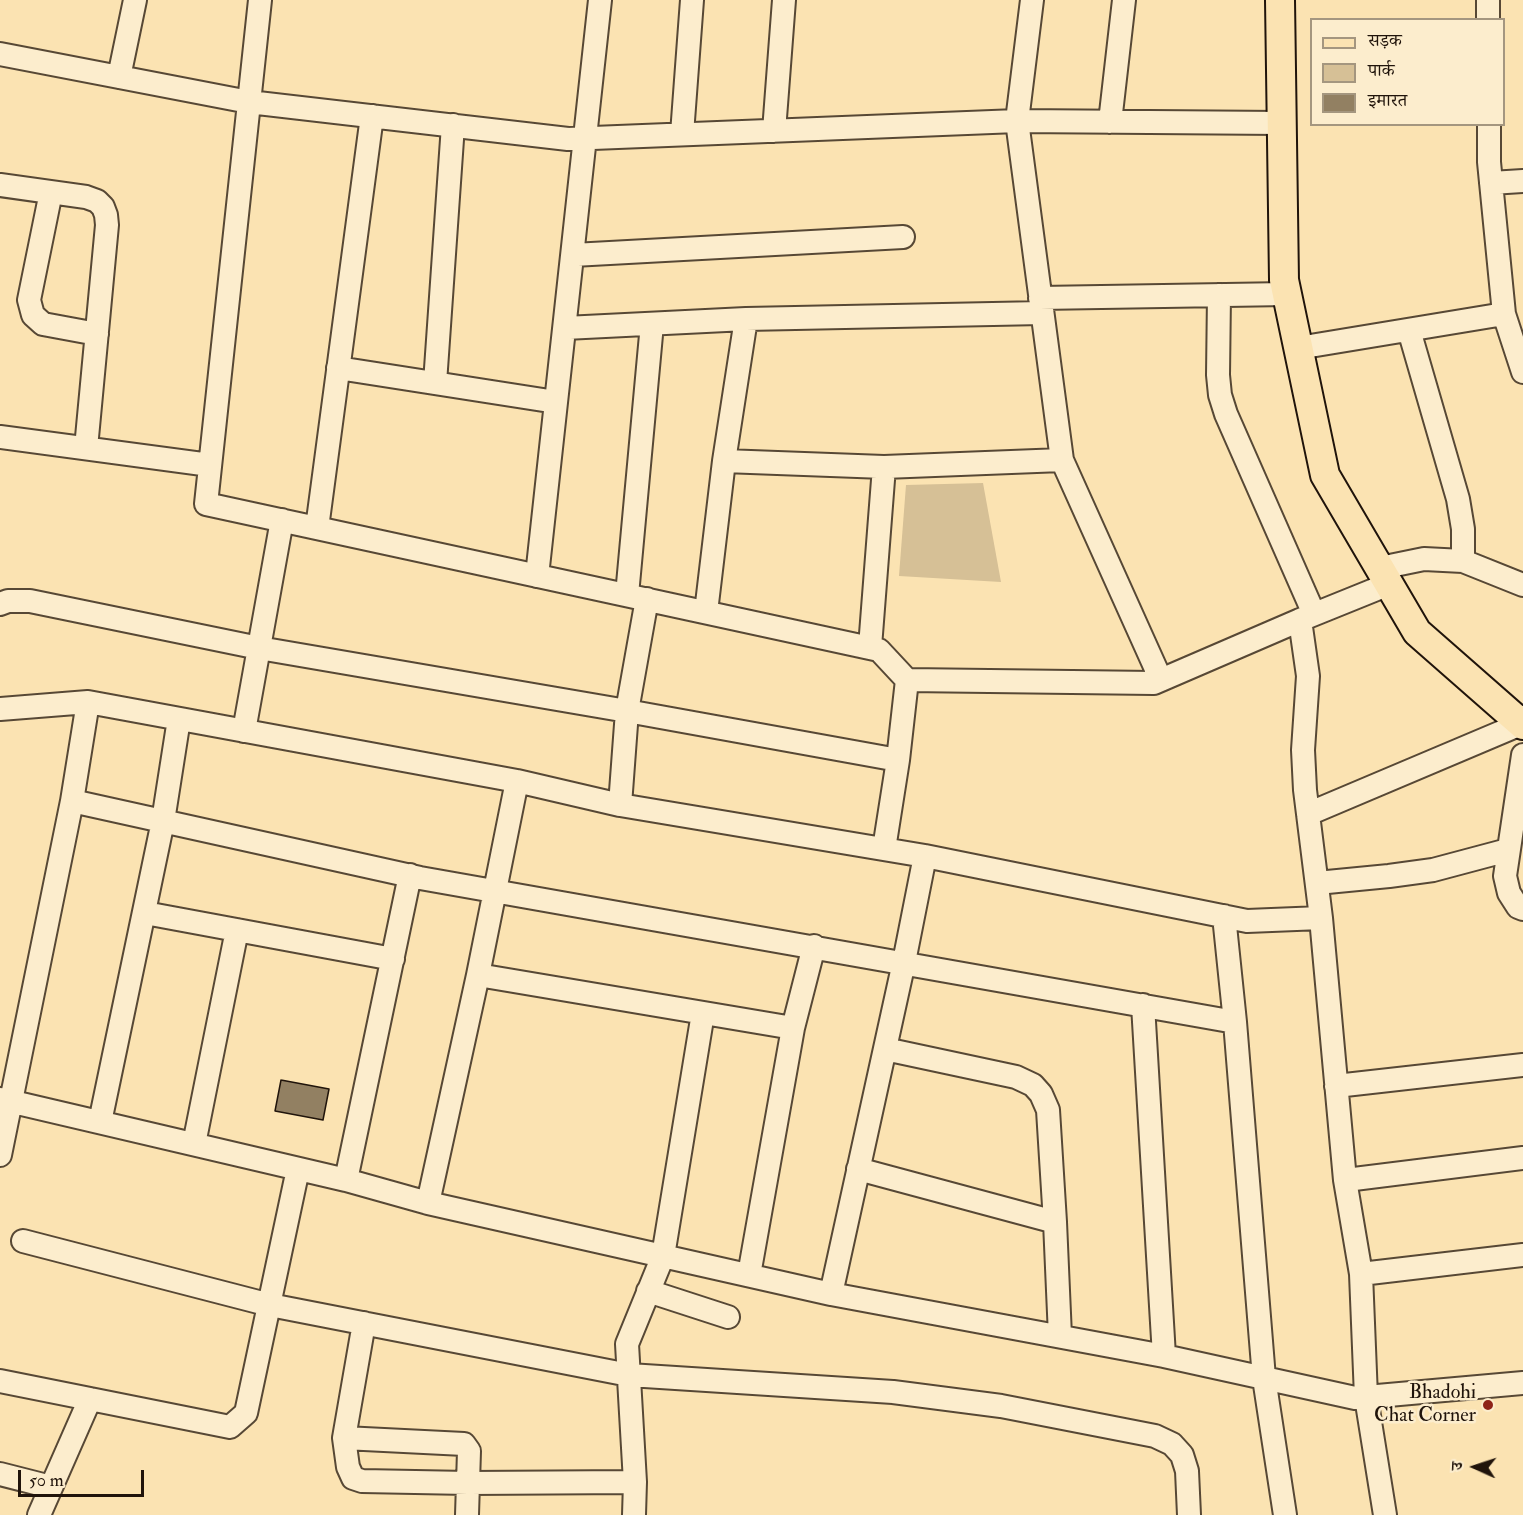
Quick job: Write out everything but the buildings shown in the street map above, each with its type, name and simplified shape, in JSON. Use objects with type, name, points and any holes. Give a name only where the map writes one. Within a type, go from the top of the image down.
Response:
[{"type":"main road","points":[[1280,0],[1284,280],[1325,475],[1418,632],[1522,722]]},
{"type":"street","points":[[119,77],[135,0]]},
{"type":"street","points":[[260,0],[206,504],[870,647],[879,650],[907,680],[1154,683],[1307,617],[1384,576],[1424,559],[1463,561],[1523,585]]},
{"type":"street","points":[[537,576],[600,0]]},
{"type":"street","points":[[682,134],[692,0]]},
{"type":"street","points":[[774,131],[784,0]]},
{"type":"street","points":[[1032,0],[1017,121],[1062,460],[1161,680]]},
{"type":"street","points":[[1110,122],[1124,0]]},
{"type":"street","points":[[1488,0],[1488,18]]},
{"type":"street","points":[[0,54],[249,102],[568,139],[1017,121],[1282,123]]},
{"type":"street","points":[[317,528],[372,116]]},
{"type":"street","points":[[435,383],[453,126]]},
{"type":"street","points":[[1489,126],[1491,183],[1504,314],[1520,350],[1523,372]]},
{"type":"street","points":[[1491,183],[1523,181]]},
{"type":"street","points":[[0,185],[87,196],[103,207],[106,215],[107,225],[86,448]]},
{"type":"street","points":[[51,192],[29,300],[33,315],[43,324],[97,334]]},
{"type":"street","points":[[573,255],[903,237]]},
{"type":"street","points":[[565,328],[1041,306],[1219,295],[1287,294]]},
{"type":"street","points":[[1219,295],[1220,395],[1307,617],[1308,676],[1303,750],[1308,814],[1321,918],[1346,1180],[1361,1274],[1366,1397],[1384,1515]]},
{"type":"street","points":[[1298,348],[1504,314]]},
{"type":"street","points":[[706,612],[724,461],[746,319]]},
{"type":"street","points":[[620,805],[637,597],[652,324]]},
{"type":"street","points":[[1410,330],[1458,499],[1463,529],[1463,561]]},
{"type":"street","points":[[338,368],[556,402]]},
{"type":"street","points":[[0,437],[210,465]]},
{"type":"street","points":[[724,461],[884,467],[1062,460]]},
{"type":"street","points":[[870,647],[884,467]]},
{"type":"street","points":[[244,731],[282,520]]},
{"type":"street","points":[[0,604],[8,601],[30,601],[259,648],[898,760]]},
{"type":"street","points":[[884,849],[898,760],[907,680]]},
{"type":"street","points":[[0,709],[88,702],[517,781],[620,805],[925,856],[1247,921],[1321,918]]},
{"type":"street","points":[[0,1155],[6,1100],[72,801],[88,702]]},
{"type":"street","points":[[100,1122],[164,821],[179,719]]},
{"type":"street","points":[[1308,814],[1522,722]]},
{"type":"street","points":[[1523,755],[1505,876],[1509,893],[1518,907],[1523,909]]},
{"type":"street","points":[[428,1203],[496,891],[517,781]]},
{"type":"street","points":[[72,801],[410,875],[1235,1022]]},
{"type":"street","points":[[1317,883],[1433,870],[1508,850]]},
{"type":"street","points":[[831,1294],[925,856]]},
{"type":"street","points":[[346,1180],[410,875]]},
{"type":"street","points":[[145,913],[393,959]]},
{"type":"street","points":[[1224,916],[1235,1022],[1264,1378],[1285,1515]]},
{"type":"street","points":[[194,1144],[237,930]]},
{"type":"street","points":[[749,1275],[794,1028],[814,946]]},
{"type":"street","points":[[478,975],[794,1028]]},
{"type":"street","points":[[1143,1005],[1164,1356]]},
{"type":"street","points":[[634,1515],[635,1482],[627,1344],[663,1256],[703,1013]]},
{"type":"street","points":[[885,1049],[1016,1077],[1033,1084],[1041,1094],[1048,1110],[1056,1222],[1060,1336]]},
{"type":"street","points":[[1336,1086],[1523,1065]]},
{"type":"street","points":[[6,1100],[346,1180],[428,1203],[831,1294],[1164,1356],[1355,1398],[1523,1383]]},
{"type":"street","points":[[1346,1180],[1523,1158]]},
{"type":"street","points":[[858,1168],[1056,1222]]},
{"type":"street","points":[[0,1382],[230,1427],[246,1413],[298,1169]]},
{"type":"street","points":[[22,1240],[270,1305],[628,1375],[893,1392],[1001,1406],[1155,1436],[1172,1444],[1182,1455],[1187,1471],[1189,1515]]},
{"type":"street","points":[[1361,1274],[1523,1255]]},
{"type":"street","points":[[648,1291],[728,1317]]},
{"type":"street","points":[[364,1323],[344,1438],[348,1467],[354,1478],[362,1481],[468,1483],[635,1482]]},
{"type":"street","points":[[39,1515],[90,1399]]},
{"type":"street","points":[[344,1438],[464,1444],[469,1451],[467,1515]]},
{"type":"street","points":[[0,1474],[51,1487]]},
{"type":"green space","points":[[983,483],[1001,582],[899,576],[906,485]]},
{"type":"place","name":"Bhadohi Chat Corner","points":[[1488,1405]]}]
